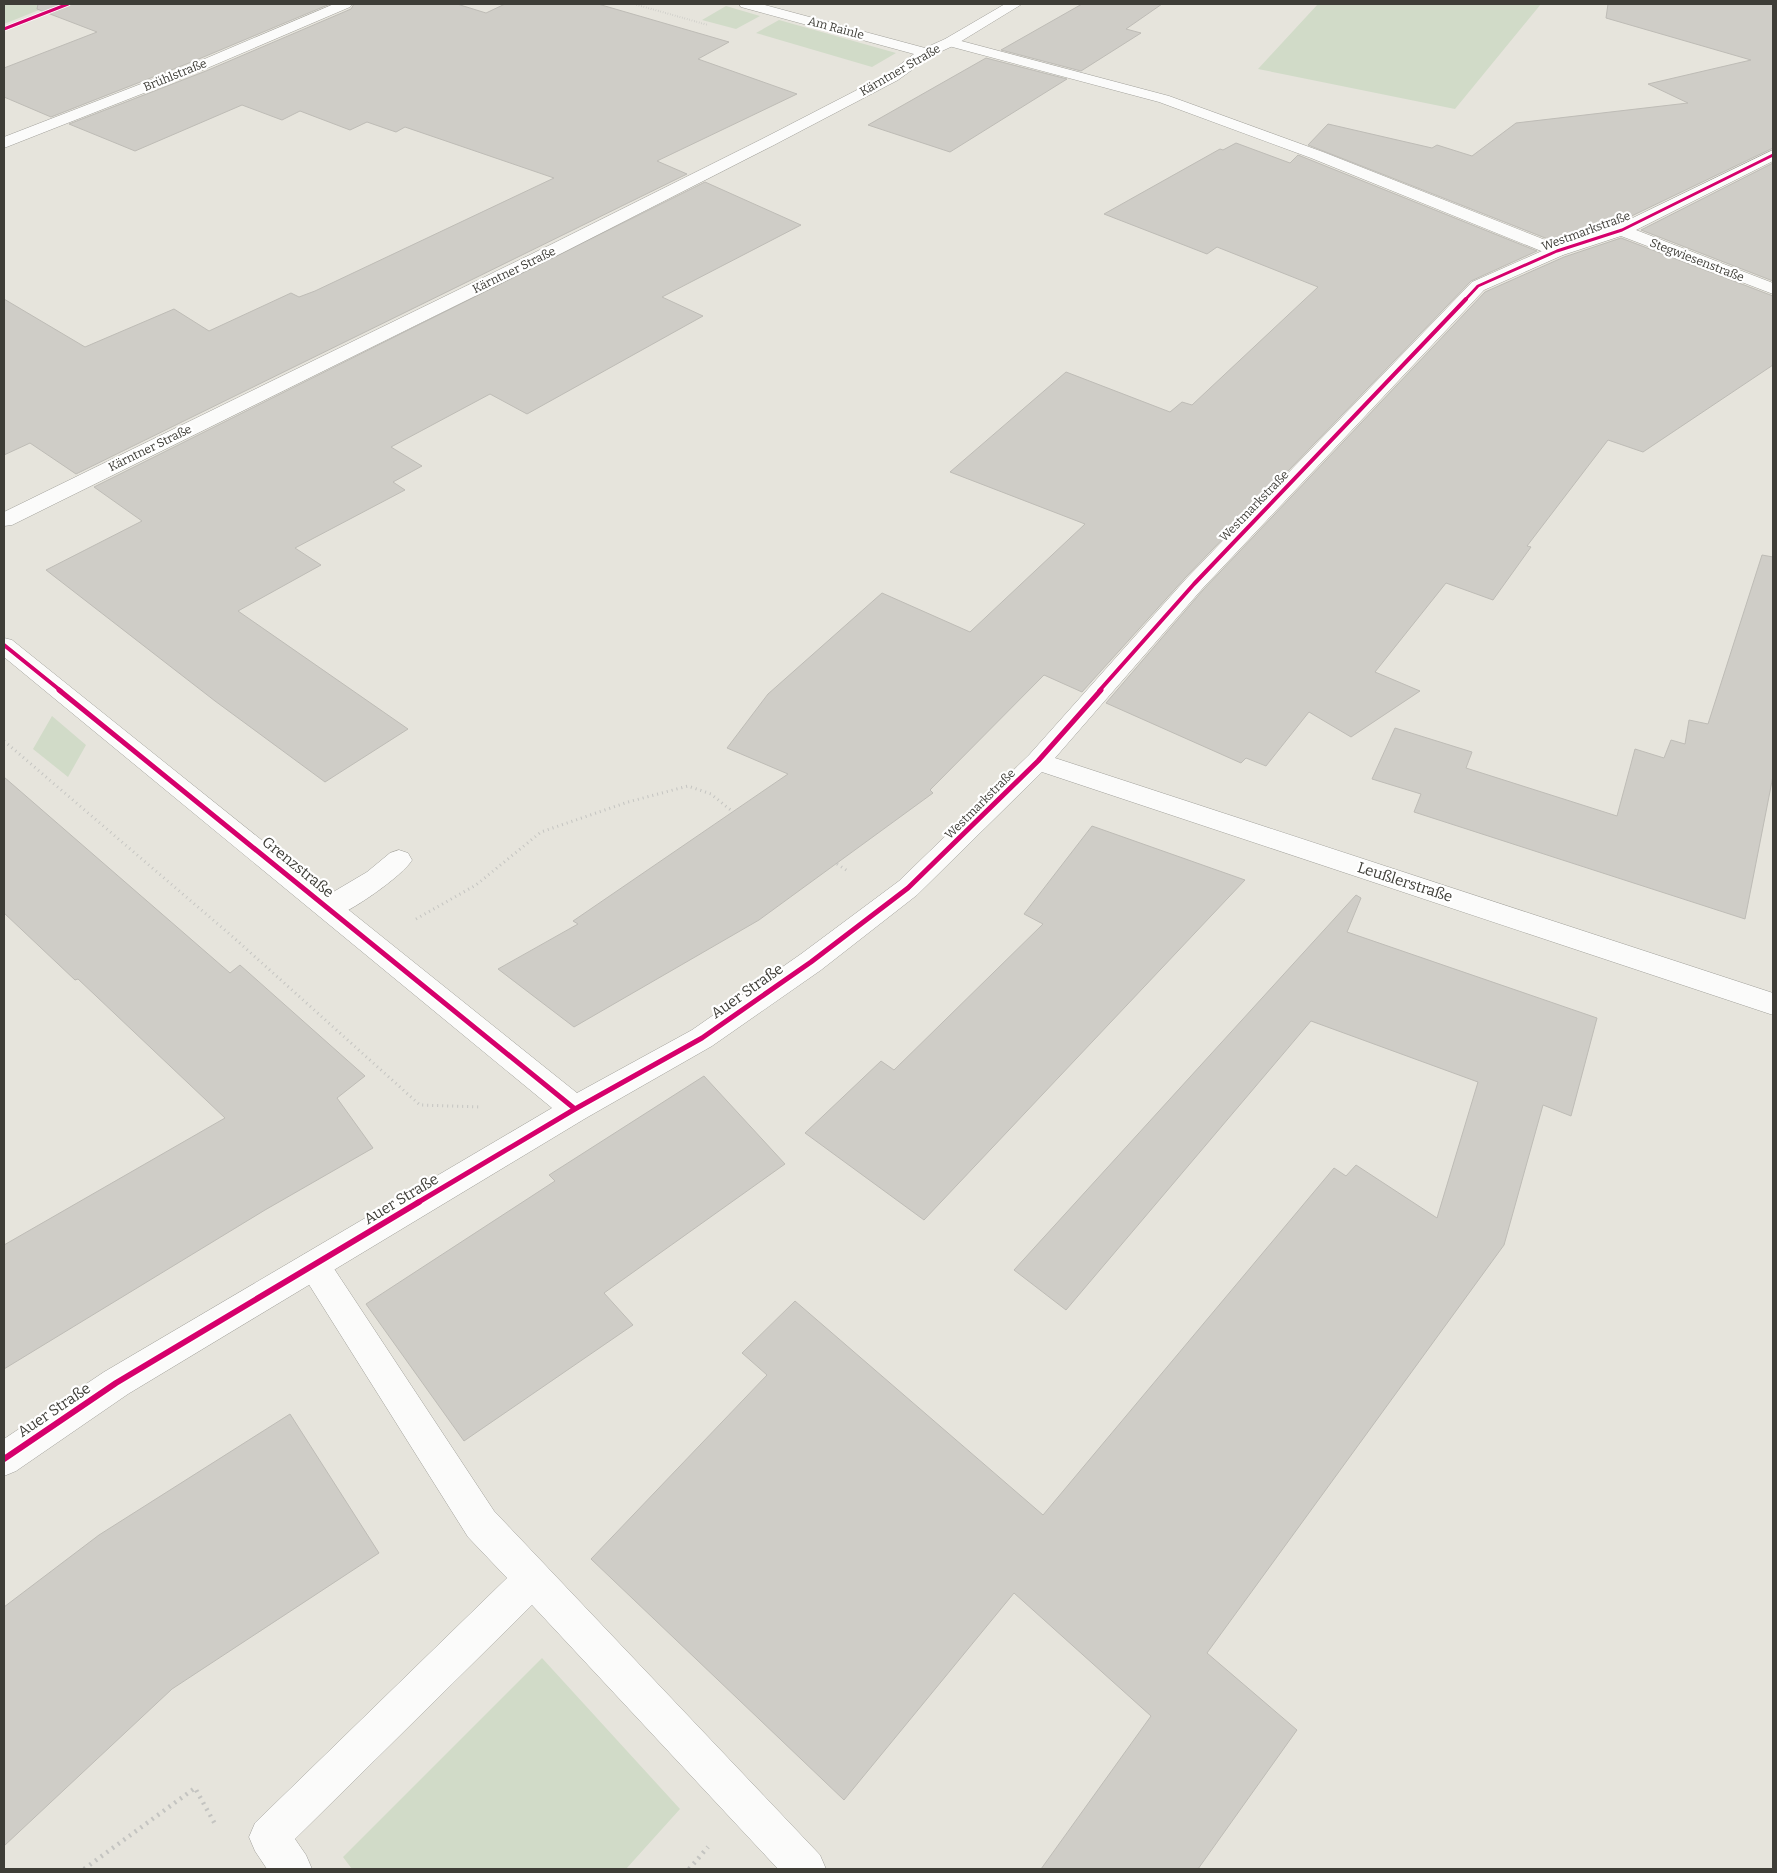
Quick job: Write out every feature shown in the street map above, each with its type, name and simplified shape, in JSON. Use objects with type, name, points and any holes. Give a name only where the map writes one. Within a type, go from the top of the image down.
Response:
[{"type":"street","name":"Brühlstraße","points":[[4,143],[200,66],[345,4]]},
{"type":"street","name":"Am Rainle","points":[[746,4],[926,53]]},
{"type":"street","name":"Kärntner Straße","points":[[4,520],[653,200],[893,76],[926,53],[950,42],[1016,4]]},
{"type":"street","points":[[950,42],[1164,99],[1318,155],[1557,251]]},
{"type":"street","name":"Westmarkstraße","points":[[811,962],[908,888],[1038,761],[1194,584],[1478,286],[1557,251],[1622,230],[1773,155]]},
{"type":"street","name":"Stegwiesenstraße","points":[[1622,230],[1773,290]]},
{"type":"street","name":"Grenzstraße","points":[[4,645],[575,1109]]},
{"type":"street","name":"Leußlerstraße","points":[[1038,761],[1773,1004]]},
{"type":"street","points":[[328,908],[376,879],[398,860]]},
{"type":"street","name":"Auer Straße","points":[[4,1459],[116,1383],[575,1109],[702,1038],[811,962]]},
{"type":"street","points":[[314,1265],[480,1524],[806,1869]]},
{"type":"street","points":[[292,1869],[269,1837],[533,1579]]},
{"type":"path","points":[[4,740],[234,937],[420,1105],[488,1107]]},
{"type":"path","points":[[372,944],[476,885],[541,832],[628,802],[688,786],[711,794],[733,812]]},
{"type":"path","points":[[84,1869],[196,1788],[223,1838],[269,1837]]},
{"type":"green space","points":[[4,4],[54,4],[4,24]]},
{"type":"green space","points":[[1318,4],[1541,4],[1455,109],[1258,69]]},
{"type":"green space","points":[[726,6],[760,16],[736,29],[702,20]]},
{"type":"green space","points":[[779,20],[896,53],[872,67],[756,33]]},
{"type":"green space","points":[[52,716],[86,745],[68,777],[33,749]]},
{"type":"green space","points":[[542,1658],[680,1809],[626,1869],[352,1869],[343,1857]]},
{"type":"building","points":[[38,4],[330,4],[194,61],[51,117],[4,97],[4,68],[97,32],[37,9]]},
{"type":"building","points":[[354,4],[457,4],[486,13],[505,4],[598,4],[729,42],[698,59],[797,94],[657,161],[687,174],[76,474],[30,443],[4,455],[4,299],[85,347],[174,309],[209,331],[291,293],[299,297],[315,291],[554,178],[405,127],[396,132],[367,122],[350,130],[300,111],[282,120],[242,105],[135,151],[69,124],[206,71],[351,9]]},
{"type":"building","points":[[1082,4],[1162,4],[1126,29],[1141,33],[1081,71],[1001,50]]},
{"type":"building","points":[[1608,4],[1773,4],[1773,148],[1615,224],[1558,243],[1308,145],[1328,124],[1432,148],[1437,145],[1472,156],[1516,123],[1688,103],[1648,84],[1751,60],[1606,18]]},
{"type":"building","points":[[986,58],[1067,79],[950,152],[868,125]]},
{"type":"building","points":[[1236,143],[1290,163],[1298,155],[1537,251],[1471,281],[1185,578],[1082,692],[1044,675],[930,790],[933,793],[759,920],[574,1027],[498,969],[578,924],[573,921],[788,774],[727,748],[768,694],[882,593],[970,632],[1085,524],[950,472],[1066,372],[1170,412],[1182,402],[1192,405],[1318,287],[1217,247],[1207,254],[1104,214],[1220,149],[1223,150]]},
{"type":"building","points":[[1773,163],[1773,281],[1641,230]]},
{"type":"building","points":[[705,182],[801,225],[662,297],[703,316],[527,414],[490,394],[391,447],[422,466],[393,482],[405,490],[295,548],[321,565],[238,611],[408,729],[325,782],[215,701],[46,570],[142,521],[94,487]]},
{"type":"building","points":[[1621,238],[1773,296],[1773,365],[1643,452],[1608,440],[1527,546],[1531,547],[1493,600],[1446,583],[1375,672],[1420,691],[1351,737],[1309,712],[1266,766],[1246,758],[1241,763],[1106,703],[1203,590],[1485,292],[1564,257]]},
{"type":"building","points":[[1762,555],[1773,557],[1773,776],[1745,919],[1414,812],[1421,794],[1372,779],[1395,728],[1472,752],[1466,768],[1617,816],[1635,749],[1664,758],[1671,740],[1685,744],[1689,720],[1708,724]]},
{"type":"building","points":[[4,777],[230,973],[240,965],[365,1076],[337,1098],[373,1148],[265,1210],[4,1369],[4,1245],[225,1118],[78,979],[75,980],[4,913]]},
{"type":"building","points":[[1092,826],[1245,880],[924,1220],[805,1133],[881,1061],[894,1070],[1043,924],[1024,914]]},
{"type":"building","points":[[1356,895],[1361,898],[1347,932],[1597,1018],[1571,1116],[1543,1105],[1504,1245],[1207,1653],[1297,1730],[1198,1869],[1041,1869],[1151,1716],[1014,1593],[844,1800],[591,1559],[767,1375],[742,1353],[795,1301],[1043,1515],[1334,1168],[1346,1176],[1356,1165],[1437,1218],[1478,1082],[1311,1021],[1066,1310],[1014,1270]]},
{"type":"building","points":[[704,1076],[785,1164],[604,1293],[633,1325],[464,1441],[366,1304],[555,1181],[549,1175]]},
{"type":"building","points":[[290,1414],[379,1553],[172,1689],[4,1846],[4,1607],[99,1535]]},
{"type":"cycle path","points":[[4,29],[68,4]]},
{"type":"cycle path","points":[[4,1459],[116,1383],[575,1109],[702,1038],[811,962],[908,888],[1038,761],[1194,584],[1478,286],[1557,251],[1622,230],[1773,155]]},
{"type":"cycle path","points":[[4,645],[575,1109]]}]
